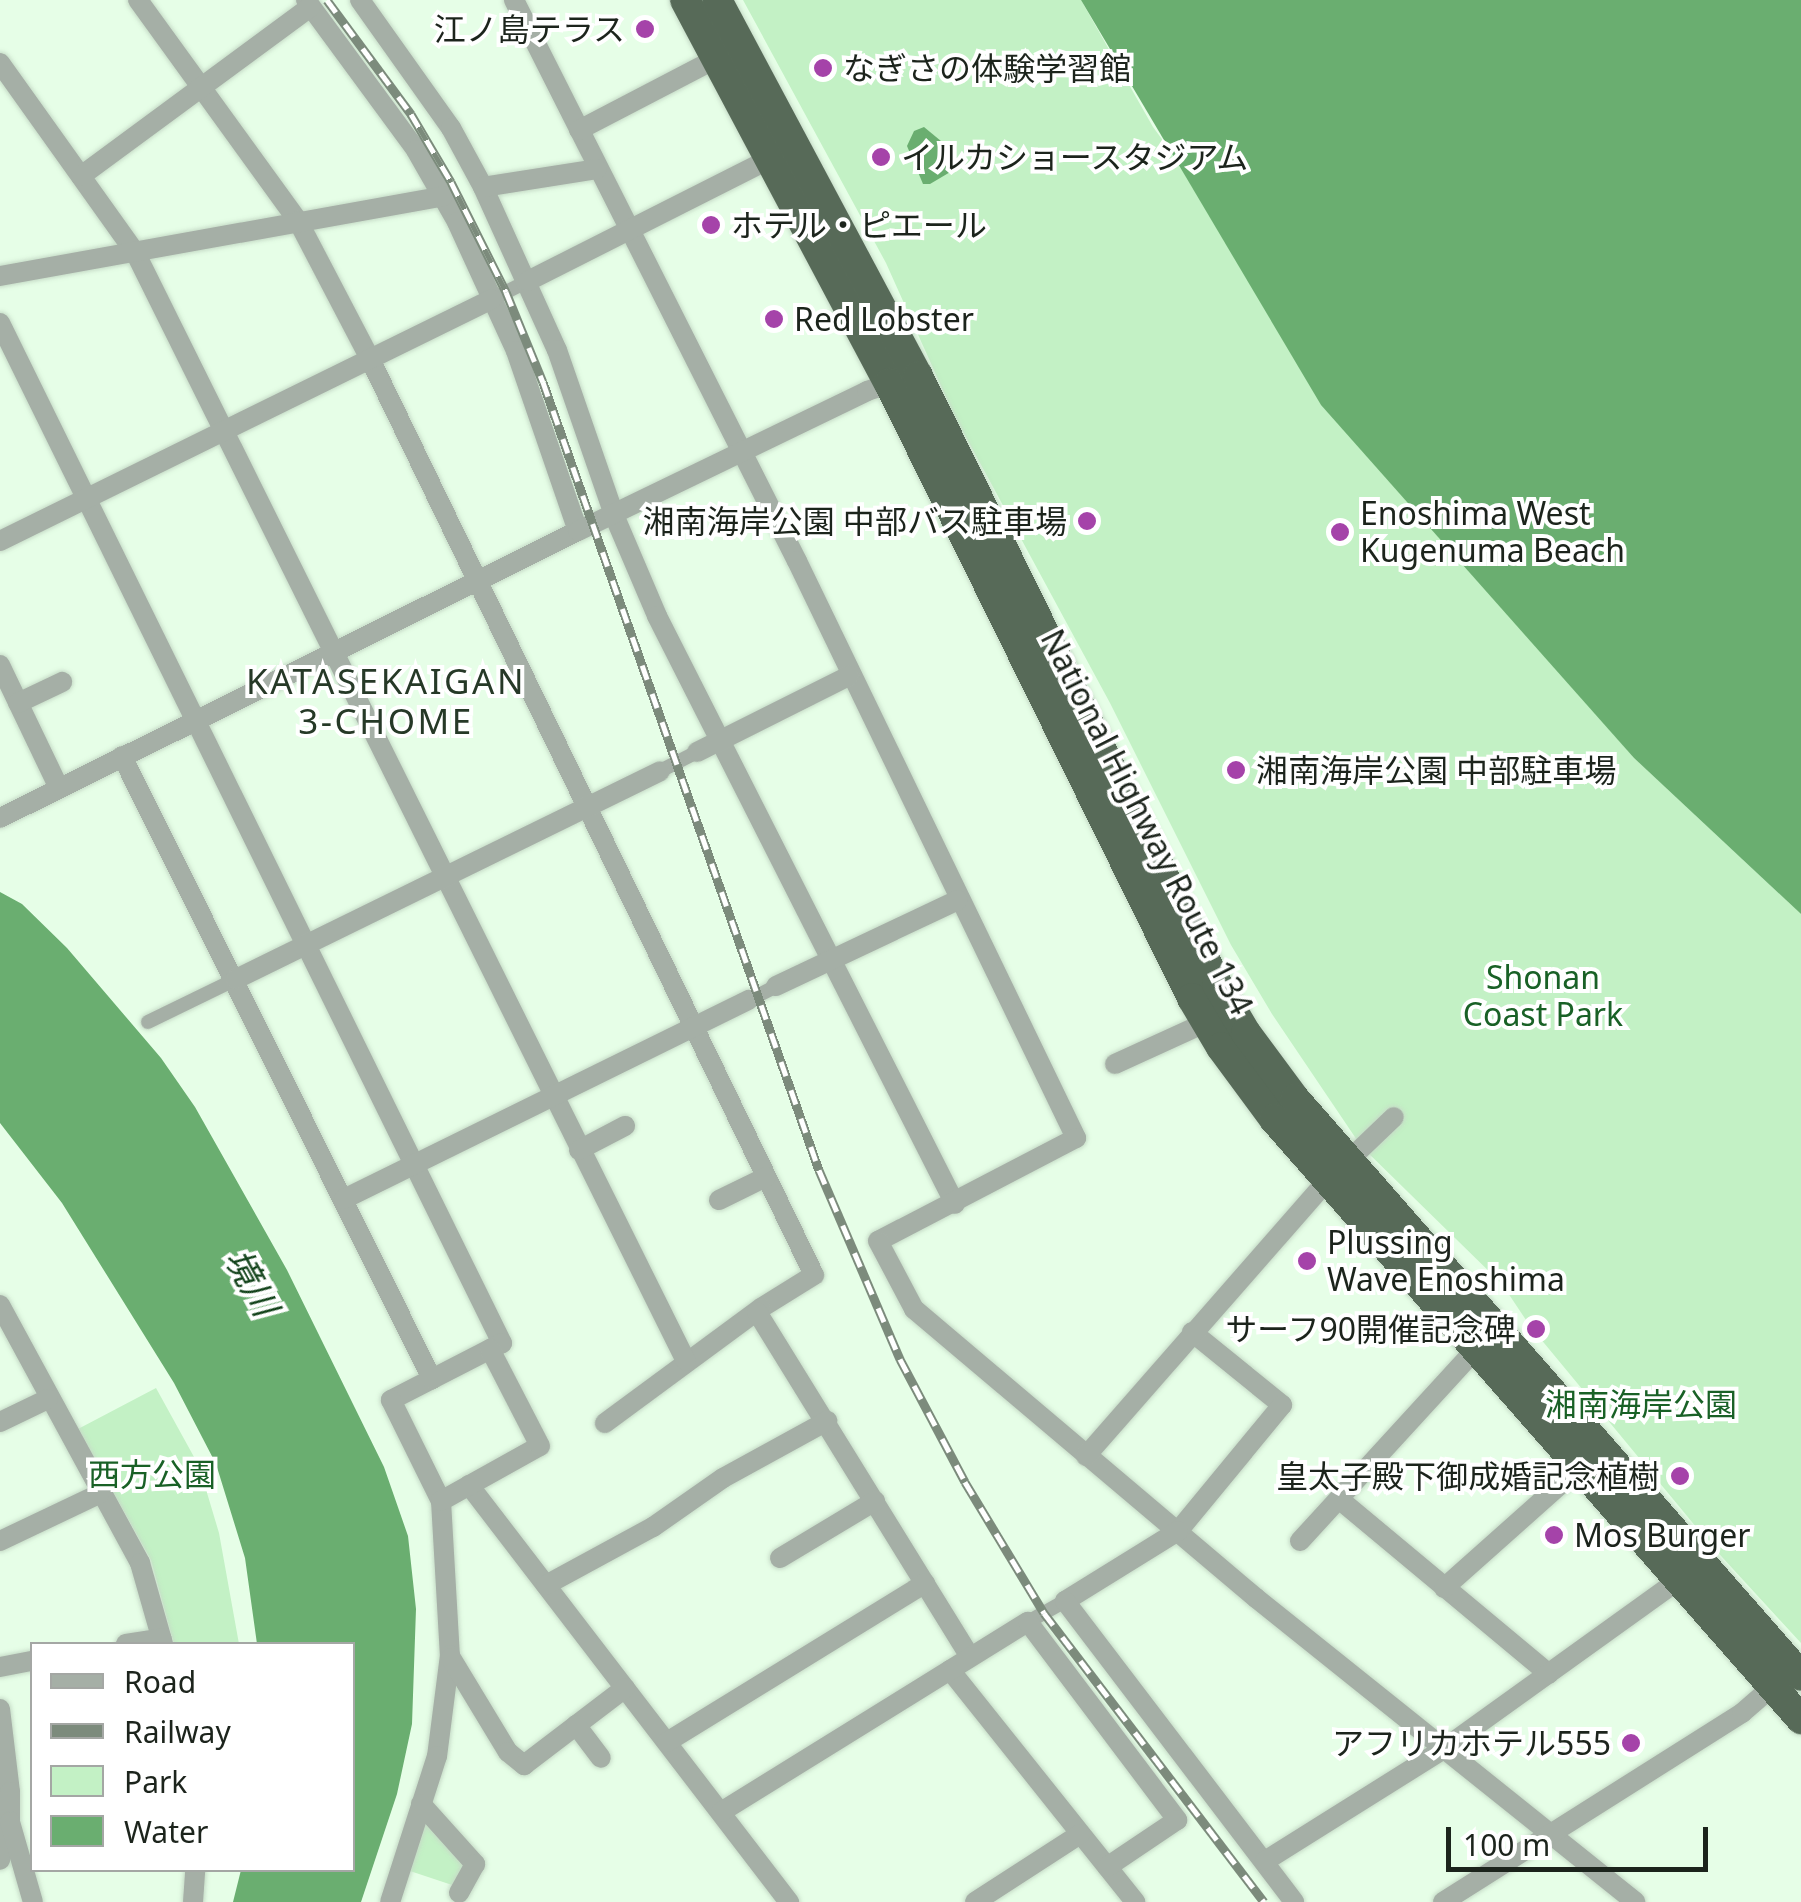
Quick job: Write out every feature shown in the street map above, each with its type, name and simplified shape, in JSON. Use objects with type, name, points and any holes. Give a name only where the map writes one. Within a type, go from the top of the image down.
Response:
[{"type":"highway","name":"National Highway Route 134","points":[[686,0],[728,52],[904,380],[1216,984],[1338,1170],[1476,1350],[1678,1580],[1789,1677]]},
{"type":"highway","name":"National Highway Route 134","points":[[717,0],[728,52],[769,158],[904,380],[1206,1022],[1274,1119],[1338,1170],[1789,1677],[1801,1719]]},
{"type":"street","points":[[138,0],[298,221],[370,358],[475,583],[814,1275],[686,1361],[605,1423]]},
{"type":"street","points":[[360,0],[451,128],[483,187],[528,281],[614,515],[658,616],[955,1204]]},
{"type":"street","points":[[514,0],[628,233],[797,561],[1076,1138],[878,1241],[924,1320],[1442,1750],[1635,1902]]},
{"type":"street","points":[[81,176],[204,88],[308,3],[416,150],[443,196],[516,351],[578,531]]},
{"type":"street","points":[[578,130],[728,52]]},
{"type":"street","points":[[0,63],[134,252],[686,1361]]},
{"type":"street","points":[[0,541],[628,233],[769,158]]},
{"type":"street","points":[[483,187],[597,169]]},
{"type":"street","points":[[0,276],[443,196]]},
{"type":"street","points":[[0,323],[6,350],[86,499],[502,1342],[391,1400],[441,1501],[450,1655],[437,1756],[390,1902]]},
{"type":"street","points":[[0,818],[578,531],[904,380]]},
{"type":"street","points":[[0,666],[59,788]]},
{"type":"street","points":[[148,1022],[850,676]]},
{"type":"street","points":[[18,704],[62,682]]},
{"type":"street","points":[[122,756],[236,978],[432,1378]]},
{"type":"street","points":[[344,1199],[958,900]]},
{"type":"street","points":[[1129,1063],[1206,1022]]},
{"type":"street","points":[[1086,1456],[1338,1170],[1394,1117]]},
{"type":"street","points":[[578,1150],[625,1126]]},
{"type":"street","points":[[719,1200],[766,1178]]},
{"type":"street","points":[[0,1305],[140,1562],[162,1641]]},
{"type":"street","points":[[757,1312],[970,1657]]},
{"type":"street","points":[[721,1812],[1178,1531],[1282,1404],[1192,1332]]},
{"type":"street","points":[[441,1501],[540,1446],[490,1349]]},
{"type":"street","points":[[1300,1541],[1476,1350]]},
{"type":"street","points":[[0,1422],[48,1399]]},
{"type":"street","points":[[546,1585],[653,1527],[723,1478],[826,1421]]},
{"type":"street","points":[[1444,1588],[1580,1467]]},
{"type":"street","points":[[469,1486],[784,1896],[760,1902]]},
{"type":"street","points":[[0,1541],[100,1494]]},
{"type":"street","points":[[1339,1499],[1549,1674]]},
{"type":"street","points":[[780,1558],[875,1501]]},
{"type":"street","points":[[1265,1861],[1442,1750],[1678,1580]]},
{"type":"street","points":[[668,1742],[925,1583]]},
{"type":"street","points":[[1065,1600],[1294,1902]]},
{"type":"street","points":[[1028,1622],[1177,1820],[1106,1867]]},
{"type":"street","points":[[450,1655],[508,1752],[524,1765],[625,1688]]},
{"type":"street","points":[[0,1667],[30,1661]]},
{"type":"street","points":[[950,1670],[1134,1902]]},
{"type":"street","points":[[1443,1902],[1742,1713],[1789,1677]]},
{"type":"street","points":[[0,1708],[10,1821],[34,1902]]},
{"type":"street","points":[[576,1725],[600,1758]]},
{"type":"street","points":[[5,1791],[30,1792]]},
{"type":"street","points":[[421,1804],[475,1864],[459,1893]]},
{"type":"street","points":[[0,1860],[10,1821]]},
{"type":"street","points":[[975,1902],[1080,1834]]},
{"type":"street","points":[[193,1902],[196,1872]]},
{"type":"green space","name":"Shonan Coast Park","points":[[743,0],[1081,0],[1153,127],[1533,641],[1634,758],[1801,914],[1801,1643],[1711,1545],[1530,1326],[1502,1284],[1361,1146],[1272,1014],[1231,945],[1110,703],[954,415],[886,263]]},
{"type":"green space","name":"西方公園","points":[[156,1388],[199,1466],[219,1533],[239,1642],[173,1642],[151,1560],[78,1429]]},
{"type":"green space","points":[[422,1813],[467,1863],[458,1887],[404,1869]]},
{"type":"water","points":[[1081,0],[1801,0],[1801,914],[1634,758],[1321,405]]},
{"type":"water","points":[[924,127],[947,146],[957,168],[930,184],[923,184],[907,146],[914,131]]},
{"type":"water","name":"境川","points":[[0,892],[22,904],[67,948],[161,1058],[195,1107],[287,1270],[384,1467],[408,1536],[416,1609],[412,1724],[397,1794],[361,1902],[233,1902],[240,1872],[355,1872],[355,1642],[257,1642],[245,1558],[216,1464],[174,1383],[62,1203],[0,1123]]},
{"type":"railway","points":[[327,0],[411,114],[451,182],[506,292],[543,382],[819,1170],[900,1359],[965,1482],[1044,1613],[1264,1902]]},
{"type":"place","name":"江ノ島テラス","points":[[645,29]]},
{"type":"place","name":"なぎさの体験学習館","points":[[823,68]]},
{"type":"place","name":"イルカショースタジアム","points":[[881,157]]},
{"type":"place","name":"ホテル・ピエール","points":[[711,225]]},
{"type":"place","name":"Red Lobster","points":[[774,319]]},
{"type":"place","name":"湘南海岸公園 中部バス駐車場","points":[[1087,521]]},
{"type":"place","name":"Enoshima West Kugenuma Beach","points":[[1340,532]]},
{"type":"place","name":"湘南海岸公園 中部駐車場","points":[[1236,770]]},
{"type":"place","name":"Plussing Wave Enoshima","points":[[1307,1261]]},
{"type":"place","name":"サーフ90開催記念碑","points":[[1536,1329]]},
{"type":"place","name":"皇太子殿下御成婚記念植樹","points":[[1680,1476]]},
{"type":"place","name":"Mos Burger","points":[[1554,1535]]},
{"type":"place","name":"アフリカホテル555","points":[[1631,1743]]},
{"type":"district","name":"KATASEKAIGAN 3-CHOME","points":[[386,701]]},
{"type":"park label","name":"湘南海岸公園","points":[[1641,1404]]}]
